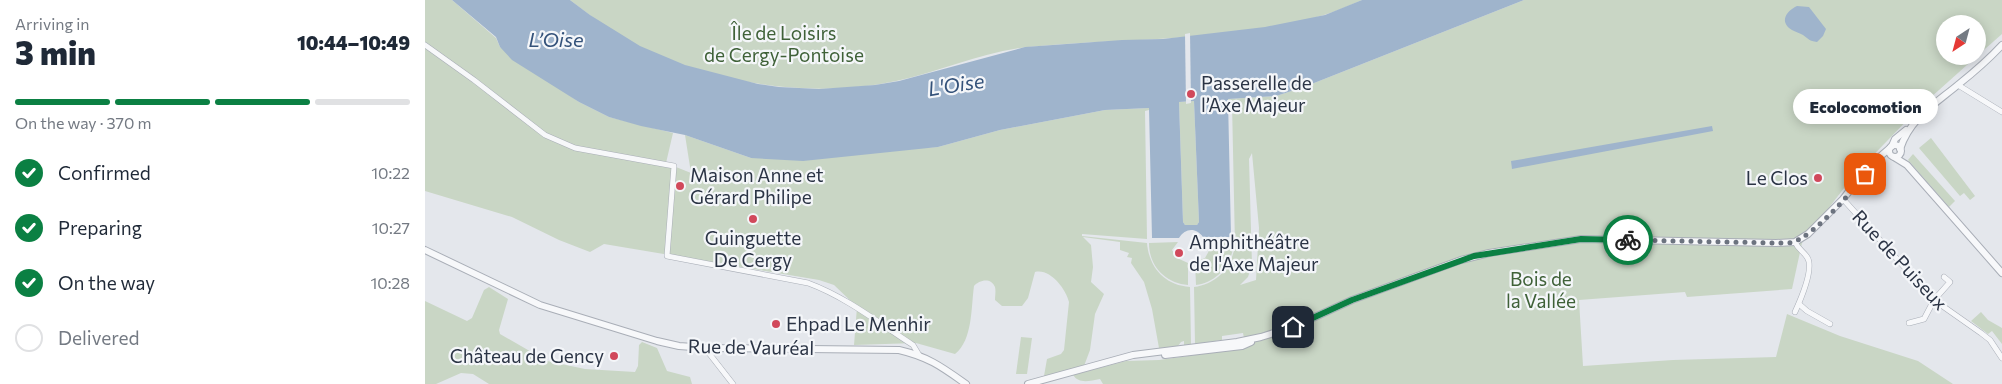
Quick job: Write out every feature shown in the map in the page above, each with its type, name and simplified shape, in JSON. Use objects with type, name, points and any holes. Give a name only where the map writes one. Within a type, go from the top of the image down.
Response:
[{"type":"street","points":[[425,45],[545,135],[575,148],[674,166],[667,256],[808,283],[819,287],[844,300],[913,345],[919,354]]},
{"type":"street","points":[[2002,45],[1957,86],[1919,116],[1909,128],[1895,139],[1889,152],[1893,157],[1907,165],[2002,272]]},
{"type":"street","points":[[1957,86],[2002,112]]},
{"type":"street","points":[[1877,160],[1899,155],[1909,128]]},
{"type":"street","points":[[1028,384],[1133,355],[1237,342],[1261,337],[1293,327],[1346,302],[1461,260],[1489,253],[1581,239],[1795,242],[1816,227],[1843,199],[1869,166],[1891,147],[1897,145],[1907,165]]},
{"type":"street","name":"Rue de Puiseux","points":[[1843,199],[1934,300],[1985,336],[2002,358]]},
{"type":"street","points":[[1795,242],[1799,250],[1807,257],[1810,270],[1795,312]]},
{"type":"street","name":"Rue de Vauréal","points":[[425,250],[540,305],[657,341],[679,346],[707,348],[899,350],[919,354],[934,361],[966,384]]},
{"type":"street","points":[[1909,323],[1924,319],[1934,300],[1950,282],[1944,278]]},
{"type":"street","points":[[1799,304],[1807,311],[1830,324]]},
{"type":"street","points":[[707,348],[707,352],[733,384]]},
{"type":"green space","points":[[425,0],[452,0],[496,38],[500,47],[579,102],[609,117],[673,133],[666,163],[691,173],[685,135],[751,158],[938,147],[1000,130],[1105,110],[1149,108],[1149,110],[1145,111],[1147,239],[1082,234],[1082,236],[1147,243],[1151,260],[1159,273],[1173,283],[1190,287],[1191,344],[1184,345],[1184,341],[1178,346],[1159,348],[1152,309],[1144,282],[1131,263],[1132,258],[1127,257],[1129,253],[1120,250],[1120,242],[1083,237],[1091,245],[1093,267],[1091,282],[1104,294],[1095,314],[1090,350],[1084,366],[1044,376],[1047,359],[1061,354],[1064,350],[1069,302],[1065,291],[1052,276],[1046,273],[1035,272],[1028,298],[1022,306],[1002,306],[995,300],[995,287],[991,282],[985,280],[976,284],[974,286],[968,332],[961,348],[955,354],[916,343],[854,345],[857,307],[834,285],[819,280],[604,244],[590,252],[559,240],[512,217],[425,191]]},
{"type":"green space","name":"Île de Loisirs de Cergy-Pontoise","points":[[570,0],[1362,0],[1324,15],[1252,30],[1215,35],[1012,49],[896,81],[866,86],[804,88],[742,81],[711,74],[682,64],[653,53],[620,36]]},
{"type":"green space","name":"Bois de la Vallée","points":[[1524,0],[2002,0],[2002,34],[1986,48],[1986,15],[1936,15],[1936,65],[1967,65],[1920,107],[1854,175],[1802,243],[1792,289],[1687,297],[1685,292],[1579,300],[1583,366],[1673,360],[1776,357],[1787,314],[1840,336],[1918,361],[1953,384],[1103,384],[1100,379],[1085,381],[1075,378],[1073,375],[1126,361],[1159,360],[1246,348],[1243,333],[1222,336],[1222,340],[1195,344],[1194,287],[1210,282],[1222,274],[1230,261],[1235,246],[1232,103],[1228,103],[1228,99],[1276,96],[1304,87]],"holes":[[[1252,153],[1259,228],[1256,280],[1240,285],[1248,277],[1252,265],[1249,159]]]},
{"type":"green space","points":[[1194,101],[1199,222],[1197,225],[1185,225],[1183,222],[1179,102]]},
{"type":"green space","points":[[1931,138],[1975,196],[1970,200],[1964,193],[1960,196],[1919,148]]},
{"type":"green space","points":[[1913,154],[1955,201],[1949,207],[1908,160]]},
{"type":"green space","points":[[1234,241],[1231,257],[1223,270],[1211,280],[1196,285],[1195,262],[1205,258],[1210,249],[1204,242]]},
{"type":"green space","points":[[1178,242],[1172,250],[1177,258],[1188,263],[1188,285],[1172,281],[1160,272],[1155,266],[1150,251],[1149,243]]},
{"type":"green space","points":[[489,287],[508,299],[499,330],[500,334],[547,361],[585,369],[635,372],[638,366],[639,345],[642,342],[657,348],[667,371],[690,377],[692,384],[489,384],[473,374],[461,373],[436,384],[425,384],[425,301],[467,321],[472,318],[484,290]]},
{"type":"green space","points":[[1981,312],[1988,320],[2002,328],[2002,344],[1992,331],[1988,334],[1971,321]]},
{"type":"green space","points":[[1021,337],[1032,338],[1027,374],[1016,374]]},
{"type":"water","name":"L’Oise","points":[[452,0],[570,0],[590,15],[640,46],[685,65],[758,84],[819,89],[875,85],[899,81],[1025,47],[1163,39],[1265,27],[1325,15],[1362,0],[1524,0],[1304,87],[1276,96],[1228,99],[1231,237],[1203,237],[1194,230],[1191,230],[1184,232],[1179,238],[1152,238],[1149,108],[1105,110],[1000,130],[938,147],[803,161],[751,158],[685,135],[609,117],[579,102],[512,60],[500,47],[496,37]],"holes":[[[1194,101],[1199,222],[1197,225],[1185,225],[1183,222],[1179,102]]]},
{"type":"water","points":[[1797,6],[1809,7],[1826,29],[1823,36],[1817,42],[1792,30],[1786,24],[1785,17]]},
{"type":"water","points":[[1712,126],[1713,131],[1512,169],[1511,161]]},
{"type":"pier","points":[[1190,33],[1191,103],[1186,104],[1185,34]]},
{"type":"way so far","points":[[1628,240],[1795,242],[1820,223],[1865,174]]},
{"type":"place","name":"Passerelle de l’Axe Majeur","points":[[1191,94]]},
{"type":"place","name":"Ecolocomotion","points":[[1865,174]]},
{"type":"place","name":"Le Clos","points":[[1818,178]]},
{"type":"place","name":"Maison Anne et Gérard Philipe","points":[[680,186]]},
{"type":"place","name":"Guinguette De Cergy","points":[[753,219]]},
{"type":"place","name":"Amphithéâtre de l'Axe Majeur","points":[[1179,253]]},
{"type":"place","name":"Ehpad Le Menhir","points":[[776,324]]},
{"type":"place","name":"Château de Gency","points":[[614,356]]},
{"type":"route","points":[[1293,327],[1352,300],[1474,256],[1581,239],[1628,240]]},
{"type":"water label","name":"L'Oise","points":[[956,85]]}]
